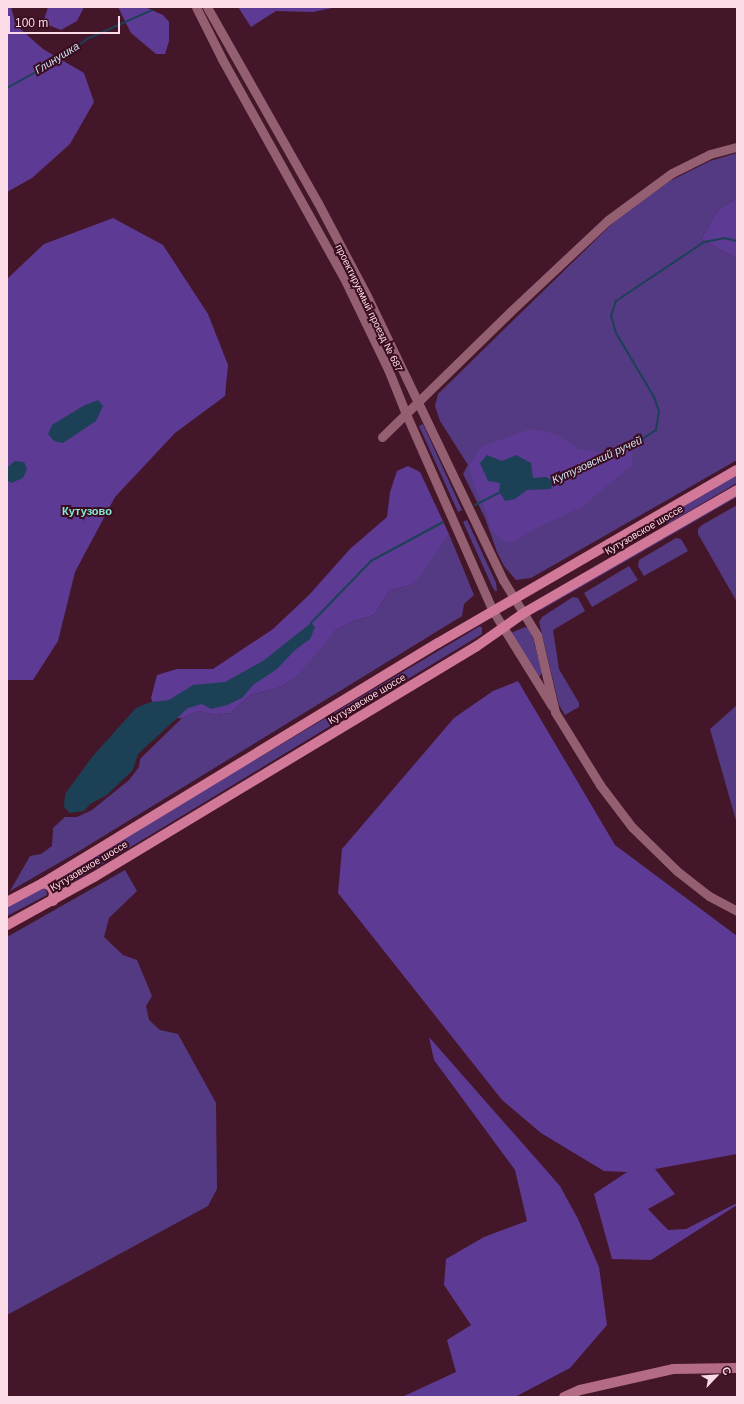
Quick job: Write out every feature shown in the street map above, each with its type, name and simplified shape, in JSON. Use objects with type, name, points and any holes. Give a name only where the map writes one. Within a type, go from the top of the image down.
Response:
[{"type":"main road","name":"Кутузовское шоссе","points":[[7,902],[43,883],[160,810],[514,598],[737,470]]},
{"type":"main road","name":"Кутузовское шоссе","points":[[7,925],[53,901],[477,646],[524,614],[737,490]]},
{"type":"main road","points":[[43,883],[50,885],[54,892],[53,901]]},
{"type":"street","name":"проектируемый проезд № 687","points":[[196,7],[222,59],[344,278],[388,369],[406,414],[493,611],[503,628],[600,785],[632,827],[677,871],[709,896],[737,911]]},
{"type":"street","name":"проектируемый проезд № 687","points":[[207,7],[318,203],[367,296],[468,508],[514,598],[537,635],[556,712]]},
{"type":"street","points":[[382,437],[608,220],[672,172],[710,154],[737,147]]},
{"type":"street","points":[[564,1397],[580,1390],[673,1369],[737,1368]]},
{"type":"shaded area","points":[[7,7],[11,7],[16,25],[43,49],[84,73],[94,102],[70,144],[32,178],[7,192]]},
{"type":"shaded area","points":[[48,7],[84,7],[77,21],[61,30],[43,23]]},
{"type":"shaded area","points":[[118,7],[145,7],[163,15],[169,22],[169,41],[165,54],[156,54],[131,33]]},
{"type":"shaded area","points":[[238,7],[337,7],[313,12],[276,11],[251,27]]},
{"type":"shaded area","points":[[737,153],[737,198],[718,210],[701,239],[737,259],[737,460],[531,578],[516,580],[504,566],[497,552],[485,518],[463,474],[468,465],[440,421],[435,406],[438,394],[616,220],[670,181],[710,161]]},
{"type":"shaded area","points":[[737,198],[737,259],[701,239],[718,210]]},
{"type":"shaded area","points":[[113,218],[163,245],[208,314],[228,365],[225,396],[175,433],[115,497],[75,572],[58,641],[33,680],[7,680],[7,279],[44,244]]},
{"type":"shaded area","points":[[423,424],[462,510],[458,512],[419,426]]},
{"type":"shaded area","points":[[530,429],[556,434],[578,449],[603,453],[623,443],[632,453],[632,465],[582,507],[540,526],[513,542],[505,542],[491,529],[485,509],[474,485],[469,465],[481,447]]},
{"type":"shaded area","points":[[408,466],[420,472],[449,534],[413,585],[390,590],[374,615],[353,621],[335,631],[297,676],[281,687],[250,695],[231,713],[216,715],[199,711],[182,718],[159,719],[151,698],[157,675],[177,669],[213,669],[273,629],[309,595],[350,549],[387,517],[390,492],[397,471]]},
{"type":"shaded area","points":[[737,475],[737,483],[669,523],[666,523],[665,517]]},
{"type":"shaded area","points":[[737,493],[737,497],[539,610]]},
{"type":"shaded area","points":[[737,505],[737,602],[698,534],[698,529],[702,525]]},
{"type":"shaded area","points":[[467,520],[496,583],[497,591],[495,591],[492,586],[463,522]]},
{"type":"shaded area","points":[[449,534],[474,595],[464,604],[462,616],[76,853],[10,891],[30,856],[41,854],[52,846],[53,828],[65,817],[77,817],[92,810],[129,780],[139,767],[140,759],[182,718],[199,711],[216,715],[231,713],[250,695],[281,687],[297,676],[326,639],[335,631],[353,621],[374,615],[390,590],[413,585],[437,542]]},
{"type":"shaded area","points":[[676,538],[681,539],[688,551],[644,576],[638,566],[639,560]]},
{"type":"shaded area","points":[[629,566],[638,580],[592,607],[584,593]]},
{"type":"shaded area","points":[[573,597],[578,598],[585,611],[553,630],[559,669],[579,703],[579,707],[565,715],[559,705],[539,622],[542,617]]},
{"type":"shaded area","points":[[480,626],[482,628],[482,634],[58,891],[57,884],[53,883],[211,786]]},
{"type":"shaded area","points":[[525,627],[528,628],[532,634],[542,673],[539,677],[511,633]]},
{"type":"shaded area","points":[[518,681],[615,845],[737,936],[737,1154],[655,1169],[675,1194],[648,1209],[668,1230],[686,1229],[737,1203],[737,1205],[651,1260],[612,1259],[594,1194],[627,1172],[604,1171],[541,1133],[502,1100],[338,893],[342,849],[454,718],[493,691]]},
{"type":"shaded area","points":[[737,705],[737,824],[710,729]]},
{"type":"shaded area","points":[[125,870],[137,891],[109,918],[104,937],[123,955],[137,960],[152,996],[146,1006],[149,1020],[160,1030],[178,1034],[216,1103],[217,1189],[208,1206],[7,1315],[7,937]]},
{"type":"shaded area","points":[[43,888],[46,888],[47,895],[7,916],[7,906]]},
{"type":"shaded area","points":[[429,1037],[560,1186],[578,1219],[599,1267],[607,1325],[570,1368],[515,1397],[402,1397],[456,1372],[447,1340],[471,1325],[444,1285],[446,1259],[484,1237],[527,1221],[515,1170],[434,1060]]},
{"type":"water","points":[[98,400],[103,406],[96,421],[63,443],[54,441],[48,434],[52,425],[83,406]]},
{"type":"water","points":[[487,455],[502,461],[516,455],[531,463],[533,478],[546,477],[554,481],[551,489],[527,490],[515,499],[505,501],[499,491],[500,483],[488,481],[480,463]]},
{"type":"water","points":[[15,461],[24,462],[27,469],[23,478],[11,483],[7,480],[7,468]]},
{"type":"water","points":[[311,623],[315,627],[310,639],[295,650],[277,669],[253,685],[242,698],[227,705],[211,709],[202,704],[188,708],[138,754],[133,770],[107,795],[90,804],[84,811],[70,813],[64,807],[65,794],[92,757],[136,708],[151,702],[169,700],[193,685],[225,682],[263,661]]},
{"type":"waterway","name":"Глинушка","points":[[7,88],[61,58],[87,39],[152,10]]},
{"type":"waterway","name":"Кутузовский ручей","points":[[553,482],[644,438],[656,430],[659,412],[654,397],[616,333],[611,316],[616,301],[704,242],[724,238],[737,241]]},
{"type":"waterway","name":"Кутузовский ручей","points":[[475,505],[502,491]]},
{"type":"waterway","name":"Кутузовский ручей","points":[[311,623],[371,561],[443,522]]},
{"type":"district","name":"Кутузово","points":[[87,511]]}]
